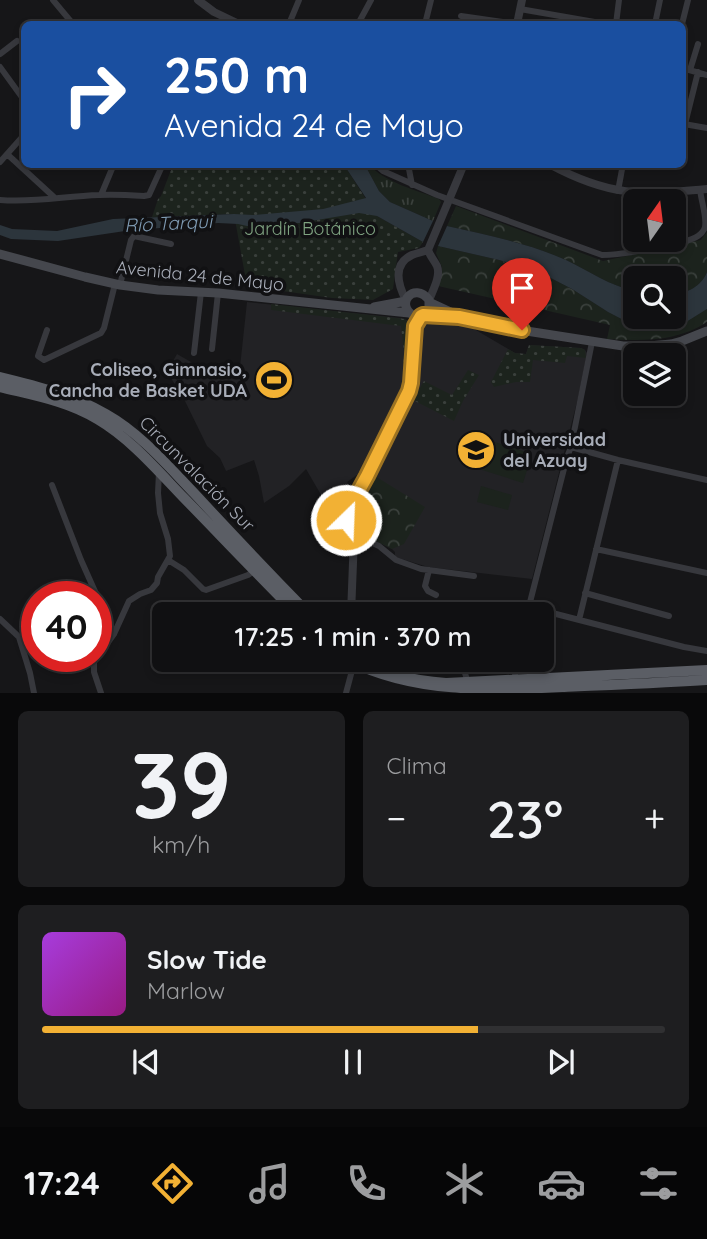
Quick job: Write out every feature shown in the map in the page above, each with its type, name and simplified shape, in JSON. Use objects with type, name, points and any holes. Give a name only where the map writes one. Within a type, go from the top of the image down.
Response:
[{"type":"highway","name":"Circunvalación Sur","points":[[0,377],[77,399],[122,424],[150,447],[298,602]]},
{"type":"highway","name":"Circunvalación Sur","points":[[0,387],[60,403],[97,418],[121,436],[285,602]]},
{"type":"highway","points":[[374,672],[388,680],[414,687],[437,691],[488,692],[707,670]]},
{"type":"highway","points":[[388,672],[410,679],[439,683],[517,687],[707,680]]},
{"type":"main road","name":"Avenida 24 de Mayo","points":[[1,256],[117,284],[158,290],[218,293],[416,315],[459,317],[507,328],[623,346],[660,345],[682,341],[707,331]]},
{"type":"main road","points":[[417,292],[429,301],[429,308],[416,315],[406,308],[406,301],[417,292]]},
{"type":"main road","name":"Avenida 24 de Mayo","points":[[358,309],[406,301]]},
{"type":"main road","name":"Avenida 24 de Mayo","points":[[429,301],[459,317]]},
{"type":"street","points":[[53,0],[70,21]]},
{"type":"street","points":[[198,0],[233,21]]},
{"type":"street","points":[[290,21],[299,0]]},
{"type":"street","points":[[360,21],[370,0]]},
{"type":"street","points":[[426,21],[431,0]]},
{"type":"street","points":[[616,21],[619,0]]},
{"type":"street","points":[[656,21],[660,0]]},
{"type":"street","points":[[683,21],[688,0]]},
{"type":"street","points":[[521,4],[593,21]]},
{"type":"street","points":[[461,16],[496,21]]},
{"type":"street","points":[[0,54],[17,41]]},
{"type":"street","points":[[698,44],[686,69],[707,75]]},
{"type":"street","points":[[0,67],[21,96]]},
{"type":"street","points":[[686,117],[698,72]]},
{"type":"street","points":[[686,124],[707,128]]},
{"type":"street","points":[[0,162],[21,138]]},
{"type":"street","points":[[7,154],[21,167]]},
{"type":"street","points":[[22,168],[55,198]]},
{"type":"street","points":[[101,195],[112,168]]},
{"type":"street","points":[[0,200],[19,202],[101,195],[144,196],[149,195],[161,168]]},
{"type":"street","points":[[380,168],[449,200],[602,256],[676,243],[697,237],[705,228],[703,189],[644,193],[618,191],[588,183],[557,168]]},
{"type":"street","points":[[409,168],[412,185]]},
{"type":"street","points":[[429,301],[438,272],[428,250],[462,168]]},
{"type":"street","points":[[618,191],[623,168]]},
{"type":"street","points":[[47,330],[37,356],[44,359],[101,333],[134,236],[171,244]]},
{"type":"street","points":[[406,301],[398,283],[399,268],[404,259],[428,250]]},
{"type":"street","points":[[194,354],[201,292]]},
{"type":"street","points":[[212,349],[218,293]]},
{"type":"street","points":[[351,602],[354,537],[346,514],[409,391],[416,315]]},
{"type":"street","points":[[530,602],[571,447],[592,342]]},
{"type":"street","points":[[571,447],[707,480]]},
{"type":"street","points":[[579,620],[618,460]]},
{"type":"street","points":[[101,693],[94,672],[94,662],[114,634],[129,601],[151,590],[170,555],[160,513],[159,472]]},
{"type":"street","points":[[52,485],[114,634]]},
{"type":"street","points":[[354,537],[379,546],[396,560],[429,570],[474,576]]},
{"type":"street","points":[[596,549],[707,573]]},
{"type":"street","points":[[168,560],[206,590],[254,571]]},
{"type":"street","points":[[429,570],[425,586],[436,595]]},
{"type":"street","points":[[585,593],[669,616]]},
{"type":"street","points":[[554,616],[707,651]]},
{"type":"street","points":[[0,619],[19,637],[34,693]]},
{"type":"street","points":[[346,693],[352,672]]},
{"type":"street","points":[[465,672],[468,683]]},
{"type":"shaded area","points":[[247,302],[409,321],[407,375],[402,394],[364,470],[347,482],[352,489],[348,500],[341,506],[343,510],[331,512],[306,469],[289,486],[264,503],[254,460],[226,471],[220,458],[207,446],[183,397],[167,372],[177,354],[198,366],[240,367]]},
{"type":"shaded area","name":"Universidad del Azuay","points":[[429,320],[469,326],[515,353],[526,354],[529,345],[581,348],[587,353],[532,579],[428,567],[395,557],[392,549],[368,537],[354,512],[418,387],[417,373],[423,325]]},
{"type":"green space","name":"Jardín Botánico","points":[[172,168],[346,168],[377,216],[423,242],[419,248],[398,252],[393,289],[373,300],[332,298],[247,286],[234,214],[152,217]]},
{"type":"green space","points":[[367,168],[373,168],[392,181],[441,202],[433,221],[390,202],[379,191]]},
{"type":"green space","points":[[456,206],[603,261],[645,252],[686,252],[686,243],[701,240],[707,232],[707,272],[697,285],[686,292],[686,266],[623,266],[623,288],[537,249],[447,226]]},
{"type":"green space","points":[[438,246],[537,271],[623,320],[623,329],[686,329],[686,322],[707,309],[707,322],[671,337],[646,340],[607,339],[610,325],[438,286],[442,267],[436,253]]},
{"type":"green space","points":[[271,304],[405,319],[412,326],[407,375],[403,370],[401,326],[271,310]]},
{"type":"green space","points":[[529,345],[581,348],[585,350],[586,358],[567,356],[565,363],[533,360],[530,382],[494,387],[491,382],[508,349],[526,354]]},
{"type":"green space","name":"Coliseo, Gimnasio, Cancha de Basket UDA","points":[[266,361],[287,363],[283,398],[262,396]]},
{"type":"green space","points":[[468,370],[479,375],[454,421],[413,400],[424,381],[452,395]]},
{"type":"green space","points":[[485,439],[532,454],[523,483],[476,468]]},
{"type":"green space","points":[[375,476],[425,507],[404,544],[392,549],[368,537],[354,512]]},
{"type":"green space","points":[[481,486],[512,495],[508,510],[477,502]]},
{"type":"water","name":"Río Tarqui","points":[[346,168],[367,168],[379,191],[390,202],[433,221],[423,242],[377,216],[359,213],[299,223],[247,226],[218,223],[125,231],[58,241],[11,239],[0,235],[0,225],[12,229],[57,231],[113,219],[253,215],[323,209],[366,198]]},
{"type":"water","points":[[447,226],[507,240],[566,260],[623,288],[623,320],[537,271],[438,246]]},
{"type":"water","points":[[707,272],[707,309],[686,322],[686,292],[697,285]]},
{"type":"place","name":"Coliseo, Gimnasio, Cancha de Basket UDA","points":[[274,380]]},
{"type":"place","name":"Universidad del Azuay","points":[[476,450]]},
{"type":"route","points":[[346,520],[346,514],[409,391],[415,326],[421,316],[459,317],[522,330]]}]
